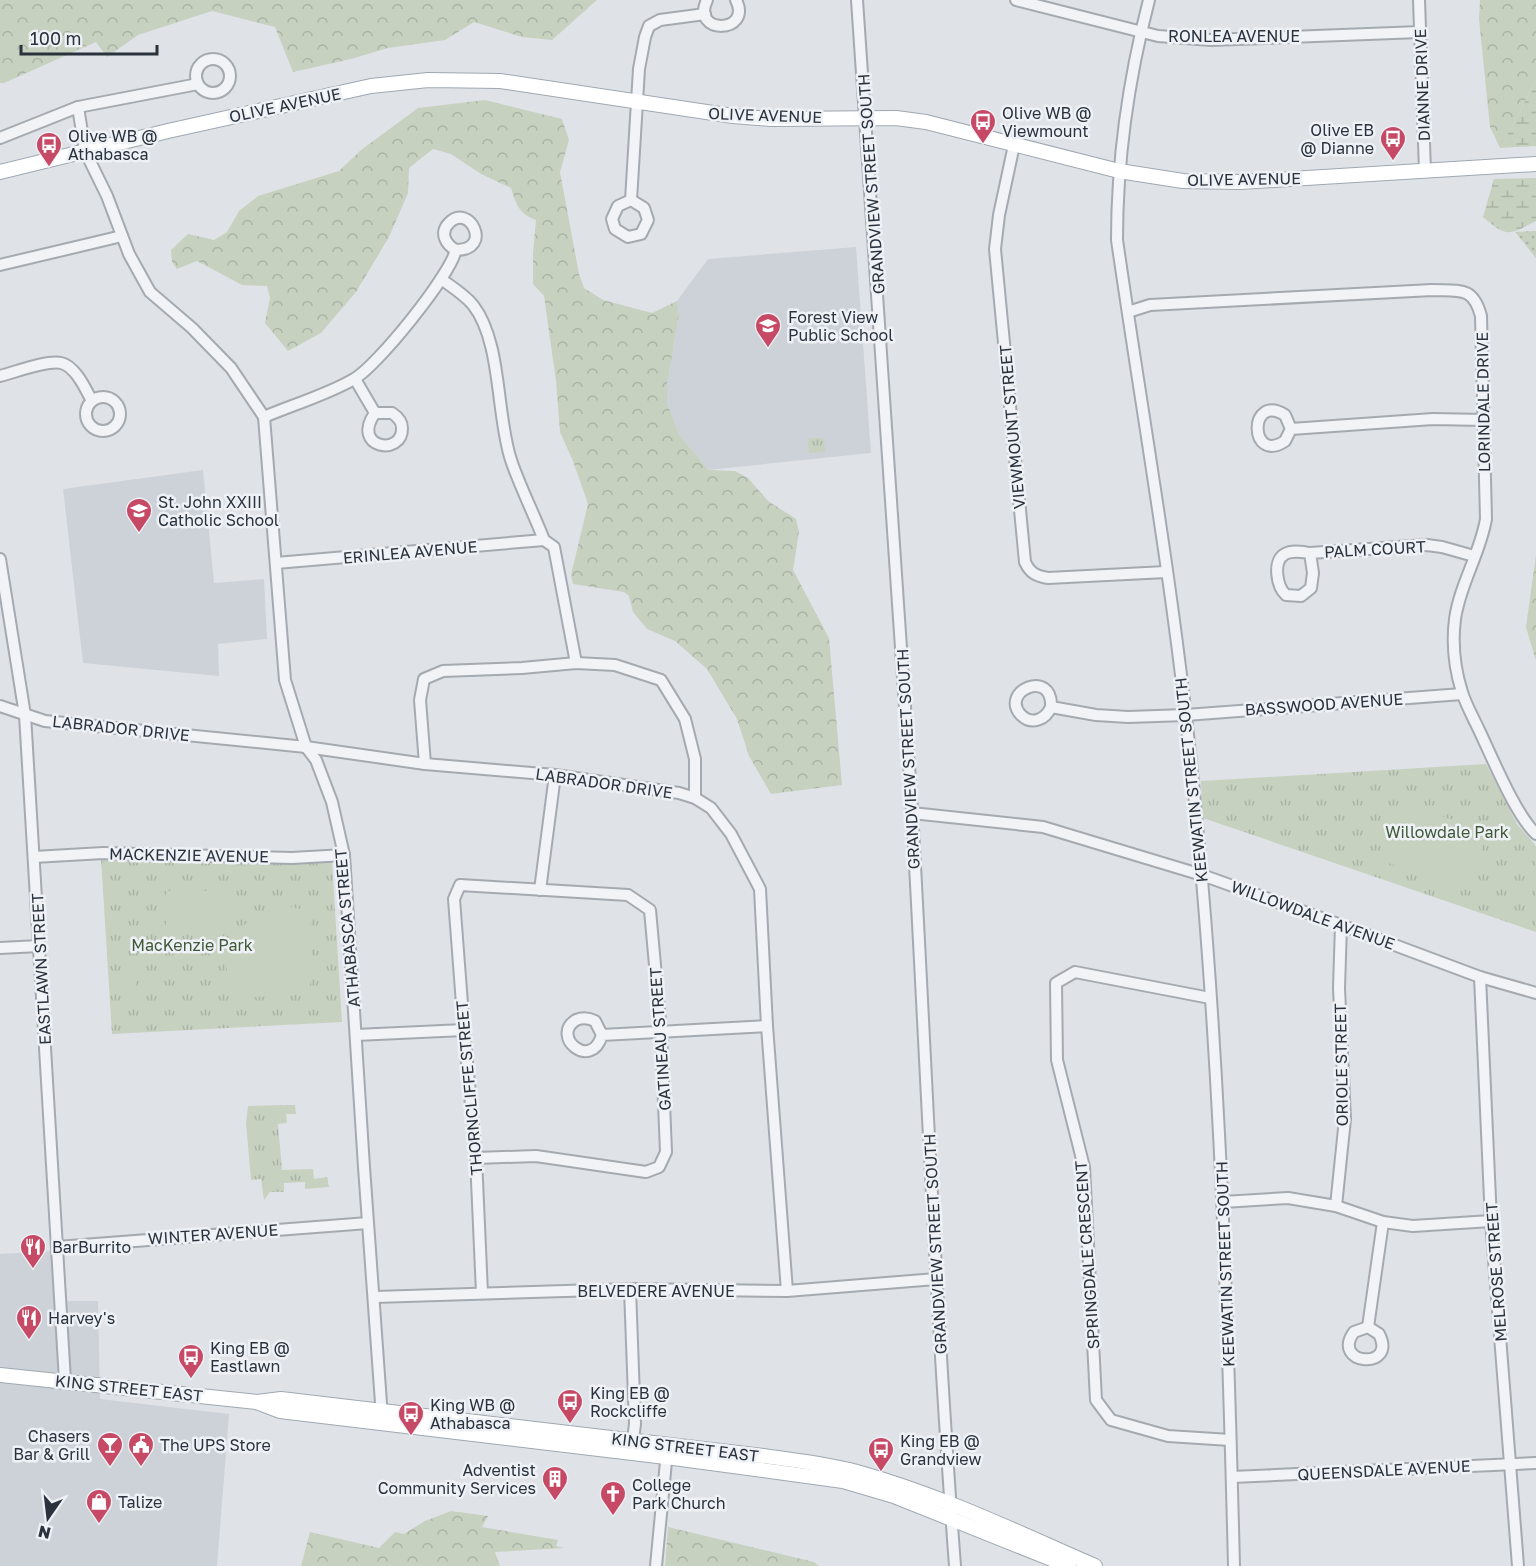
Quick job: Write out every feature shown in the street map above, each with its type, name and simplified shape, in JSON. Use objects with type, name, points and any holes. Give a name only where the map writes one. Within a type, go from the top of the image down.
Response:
[{"type":"main road","name":"OLIVE AVENUE","points":[[0,172],[86,150],[371,86],[402,81],[461,79],[500,81],[733,116],[771,119],[866,117],[926,122],[1119,171],[1183,181],[1223,182],[1536,164]]},
{"type":"main road","name":"KING STREET EAST","points":[[0,1375],[257,1402],[280,1411],[382,1417],[667,1451],[843,1481],[951,1511],[1095,1566]]},
{"type":"main road","name":"KING STREET EAST","points":[[951,1511],[1069,1566]]},
{"type":"street","points":[[707,0],[704,6],[705,14],[710,22],[720,27],[730,24],[738,16],[736,0]]},
{"type":"street","name":"GRANDVIEW STREET SOUTH","points":[[857,0],[912,813],[936,1279],[955,1566]]},
{"type":"street","name":"RONLEA AVENUE","points":[[1016,0],[1158,36],[1211,40],[1420,32]]},
{"type":"street","name":"KEEWATIN STREET SOUTH","points":[[1149,0],[1140,32],[1119,171],[1117,240],[1186,715],[1202,875],[1223,1202],[1234,1566]]},
{"type":"street","name":"DIANNE DRIVE","points":[[1419,0],[1425,171]]},
{"type":"street","points":[[631,201],[639,69],[649,26],[660,20],[705,14]]},
{"type":"street","points":[[0,138],[78,107],[198,84]]},
{"type":"street","name":"ATHABASCA STREET","points":[[78,107],[86,150],[107,196],[129,254],[150,292],[192,328],[231,368],[264,417],[285,680],[306,747],[316,760],[332,802],[344,855],[382,1417]]},
{"type":"street","name":"VIEWMOUNT STREET","points":[[1014,145],[999,215],[995,249],[1025,562],[1028,570],[1036,576],[1048,578],[1166,572]]},
{"type":"street","points":[[0,265],[122,236]]},
{"type":"street","points":[[264,417],[355,379],[386,350],[441,279],[453,260],[456,250]]},
{"type":"street","points":[[441,279],[464,296],[482,318],[490,340],[501,418],[511,460],[544,540],[554,547],[576,663]]},
{"type":"street","name":"LORINDALE DRIVE","points":[[1128,312],[1162,304],[1432,290],[1463,291],[1477,300],[1481,316],[1486,519],[1482,539],[1460,596],[1455,622],[1455,661],[1462,694],[1518,809],[1536,834]]},
{"type":"street","points":[[0,376],[48,363],[62,363],[72,369],[91,399]]},
{"type":"street","points":[[355,379],[375,413]]},
{"type":"street","points":[[1291,429],[1433,419],[1484,420]]},
{"type":"street","name":"ERINLEA AVENUE","points":[[276,563],[544,540]]},
{"type":"street","name":"PALM COURT","points":[[1310,553],[1313,573],[1311,588],[1300,596],[1286,595],[1279,585],[1278,565],[1283,554],[1290,552],[1310,553],[1427,545],[1474,556]]},
{"type":"street","name":"EASTLAWN STREET","points":[[0,559],[25,715],[65,1381]]},
{"type":"street","points":[[425,764],[420,700],[424,678],[443,671],[576,663],[615,665],[661,680],[685,719],[695,759],[695,798]]},
{"type":"street","name":"BASSWOOD AVENUE","points":[[1051,707],[1096,715],[1128,717],[1186,715],[1462,694]]},
{"type":"street","name":"LABRADOR DRIVE","points":[[0,706],[45,721],[306,747],[425,764],[555,775],[679,793],[695,798],[711,808],[731,834],[760,889],[767,1026],[787,1291]]},
{"type":"street","points":[[540,890],[555,775]]},
{"type":"street","name":"WILLOWDALE AVENUE","points":[[912,813],[1043,827],[1202,875],[1480,977],[1536,993]]},
{"type":"street","name":"MACKENZIE AVENUE","points":[[34,857],[103,853],[292,858],[344,855]]},
{"type":"street","name":"THORNCLIFFE STREET","points":[[483,1293],[476,1158],[454,899],[460,885],[540,890]]},
{"type":"street","name":"GATINEAU STREET","points":[[476,1158],[536,1156],[646,1172],[659,1167],[666,1152],[661,1031],[650,910],[628,895],[540,890]]},
{"type":"street","name":"ORIOLE STREET","points":[[1336,1206],[1345,1119],[1339,988],[1341,925]]},
{"type":"street","points":[[0,948],[39,946]]},
{"type":"street","name":"SPRINGDALE CRESCENT","points":[[1210,998],[1075,972],[1056,982],[1056,1060],[1084,1167],[1096,1400],[1111,1420],[1168,1436],[1230,1440]]},
{"type":"street","name":"MELROSE STREET","points":[[1480,977],[1491,1221],[1518,1566]]},
{"type":"street","points":[[602,1035],[767,1026]]},
{"type":"street","points":[[356,1035],[464,1030]]},
{"type":"street","points":[[1223,1202],[1288,1198],[1336,1206],[1383,1222],[1413,1226],[1491,1221]]},
{"type":"street","points":[[1368,1327],[1383,1222]]},
{"type":"street","name":"WINTER AVENUE","points":[[57,1247],[368,1223]]},
{"type":"street","name":"BELVEDERE AVENUE","points":[[375,1297],[630,1289],[787,1291],[936,1279]]},
{"type":"street","points":[[630,1289],[635,1424],[632,1447]]},
{"type":"street","points":[[656,1566],[667,1451]]},
{"type":"street","name":"QUEENSDALE AVENUE","points":[[1232,1477],[1536,1463]]},
{"type":"shaded area","name":"Forest View Public School","points":[[856,247],[871,453],[708,470],[679,434],[667,403],[667,385],[679,314],[677,301],[708,259]]},
{"type":"shaded area","name":"St. John XXIII Catholic School","points":[[203,470],[214,583],[264,579],[267,639],[218,644],[219,676],[83,663],[63,489]]},
{"type":"shaded area","points":[[52,1251],[56,1301],[98,1301],[100,1399],[229,1414],[217,1566],[0,1566],[0,1254]]},
{"type":"green space","points":[[0,0],[597,0],[552,40],[522,37],[474,22],[445,40],[388,48],[293,72],[275,27],[212,11],[138,35],[107,57],[96,42],[0,83]]},
{"type":"green space","points":[[1480,0],[1536,0],[1536,81],[1500,148],[1490,127],[1479,19]]},
{"type":"green space","points":[[1536,81],[1536,146],[1500,148]]},
{"type":"green space","points":[[485,100],[562,119],[569,140],[560,172],[579,274],[584,288],[603,300],[652,313],[677,301],[679,314],[667,385],[667,403],[679,434],[708,470],[735,471],[748,478],[768,501],[796,519],[799,532],[793,570],[829,638],[842,785],[771,794],[749,756],[737,719],[707,669],[675,641],[647,629],[633,612],[629,596],[624,592],[573,584],[571,575],[588,504],[560,432],[556,381],[544,296],[533,284],[536,220],[519,208],[511,188],[481,174],[451,154],[433,149],[409,168],[408,193],[389,237],[356,292],[321,333],[288,351],[265,323],[270,298],[267,286],[242,285],[197,261],[177,269],[172,262],[171,250],[188,234],[214,240],[227,232],[239,211],[258,196],[339,171],[361,150],[418,108]]},
{"type":"green space","points":[[1536,178],[1536,221],[1508,232],[1483,217],[1494,179]]},
{"type":"green space","points":[[1536,231],[1536,258],[1515,232]]},
{"type":"green space","points":[[808,438],[824,438],[825,452],[809,453]]},
{"type":"green space","points":[[1536,555],[1536,661],[1526,627]]},
{"type":"green space","name":"Willowdale Park","points":[[1486,764],[1517,824],[1536,846],[1536,932],[1203,818],[1201,781]]},
{"type":"green space","points":[[1404,804],[1488,831],[1469,889],[1385,862]]},
{"type":"green space","name":"MacKenzie Park","points":[[101,859],[259,863],[332,862],[342,1022],[112,1034]]},
{"type":"green space","points":[[166,891],[229,891],[229,931],[166,931]]},
{"type":"green space","points":[[291,907],[310,911],[313,978],[310,979],[310,990],[306,993],[296,993],[296,995],[232,998],[227,963],[229,949],[235,936],[244,925],[257,916],[272,910]]},
{"type":"green space","points":[[135,965],[137,992],[123,993],[122,966]]},
{"type":"green space","points":[[295,1105],[296,1114],[286,1114],[287,1123],[278,1124],[282,1170],[313,1169],[314,1179],[327,1177],[329,1187],[305,1189],[305,1182],[284,1183],[284,1192],[270,1192],[264,1200],[261,1179],[251,1180],[246,1123],[248,1106]]},
{"type":"green space","points":[[451,1511],[488,1516],[482,1527],[558,1540],[556,1546],[564,1548],[495,1552],[500,1566],[301,1566],[310,1532],[379,1548],[395,1532],[404,1534],[425,1521]]},
{"type":"green space","points":[[668,1527],[814,1562],[819,1566],[665,1566]]},
{"type":"place","name":"Olive WB @ Viewmount","points":[[983,145]]},
{"type":"place","name":"Olive EB @ Dianne","points":[[1393,162]]},
{"type":"place","name":"Olive WB @ Athabasca","points":[[49,168]]},
{"type":"place","name":"Forest View Public School","points":[[768,349]]},
{"type":"place","name":"St. John XXIII Catholic School","points":[[139,534]]},
{"type":"place","name":"BarBurrito","points":[[33,1270]]},
{"type":"place","name":"Harvey's","points":[[29,1341]]},
{"type":"place","name":"King EB @ Eastlawn","points":[[191,1380]]},
{"type":"place","name":"King EB @ Rockcliffe","points":[[570,1425]]},
{"type":"place","name":"King WB @ Athabasca","points":[[411,1437]]},
{"type":"place","name":"Chasers Bar & Grill","points":[[110,1468]]},
{"type":"place","name":"The UPS Store","points":[[141,1468]]},
{"type":"place","name":"King EB @ Grandview","points":[[881,1473]]},
{"type":"place","name":"Adventist Community Services","points":[[555,1502]]},
{"type":"place","name":"College Park Church","points":[[613,1517]]},
{"type":"place","name":"Talize","points":[[99,1525]]}]
